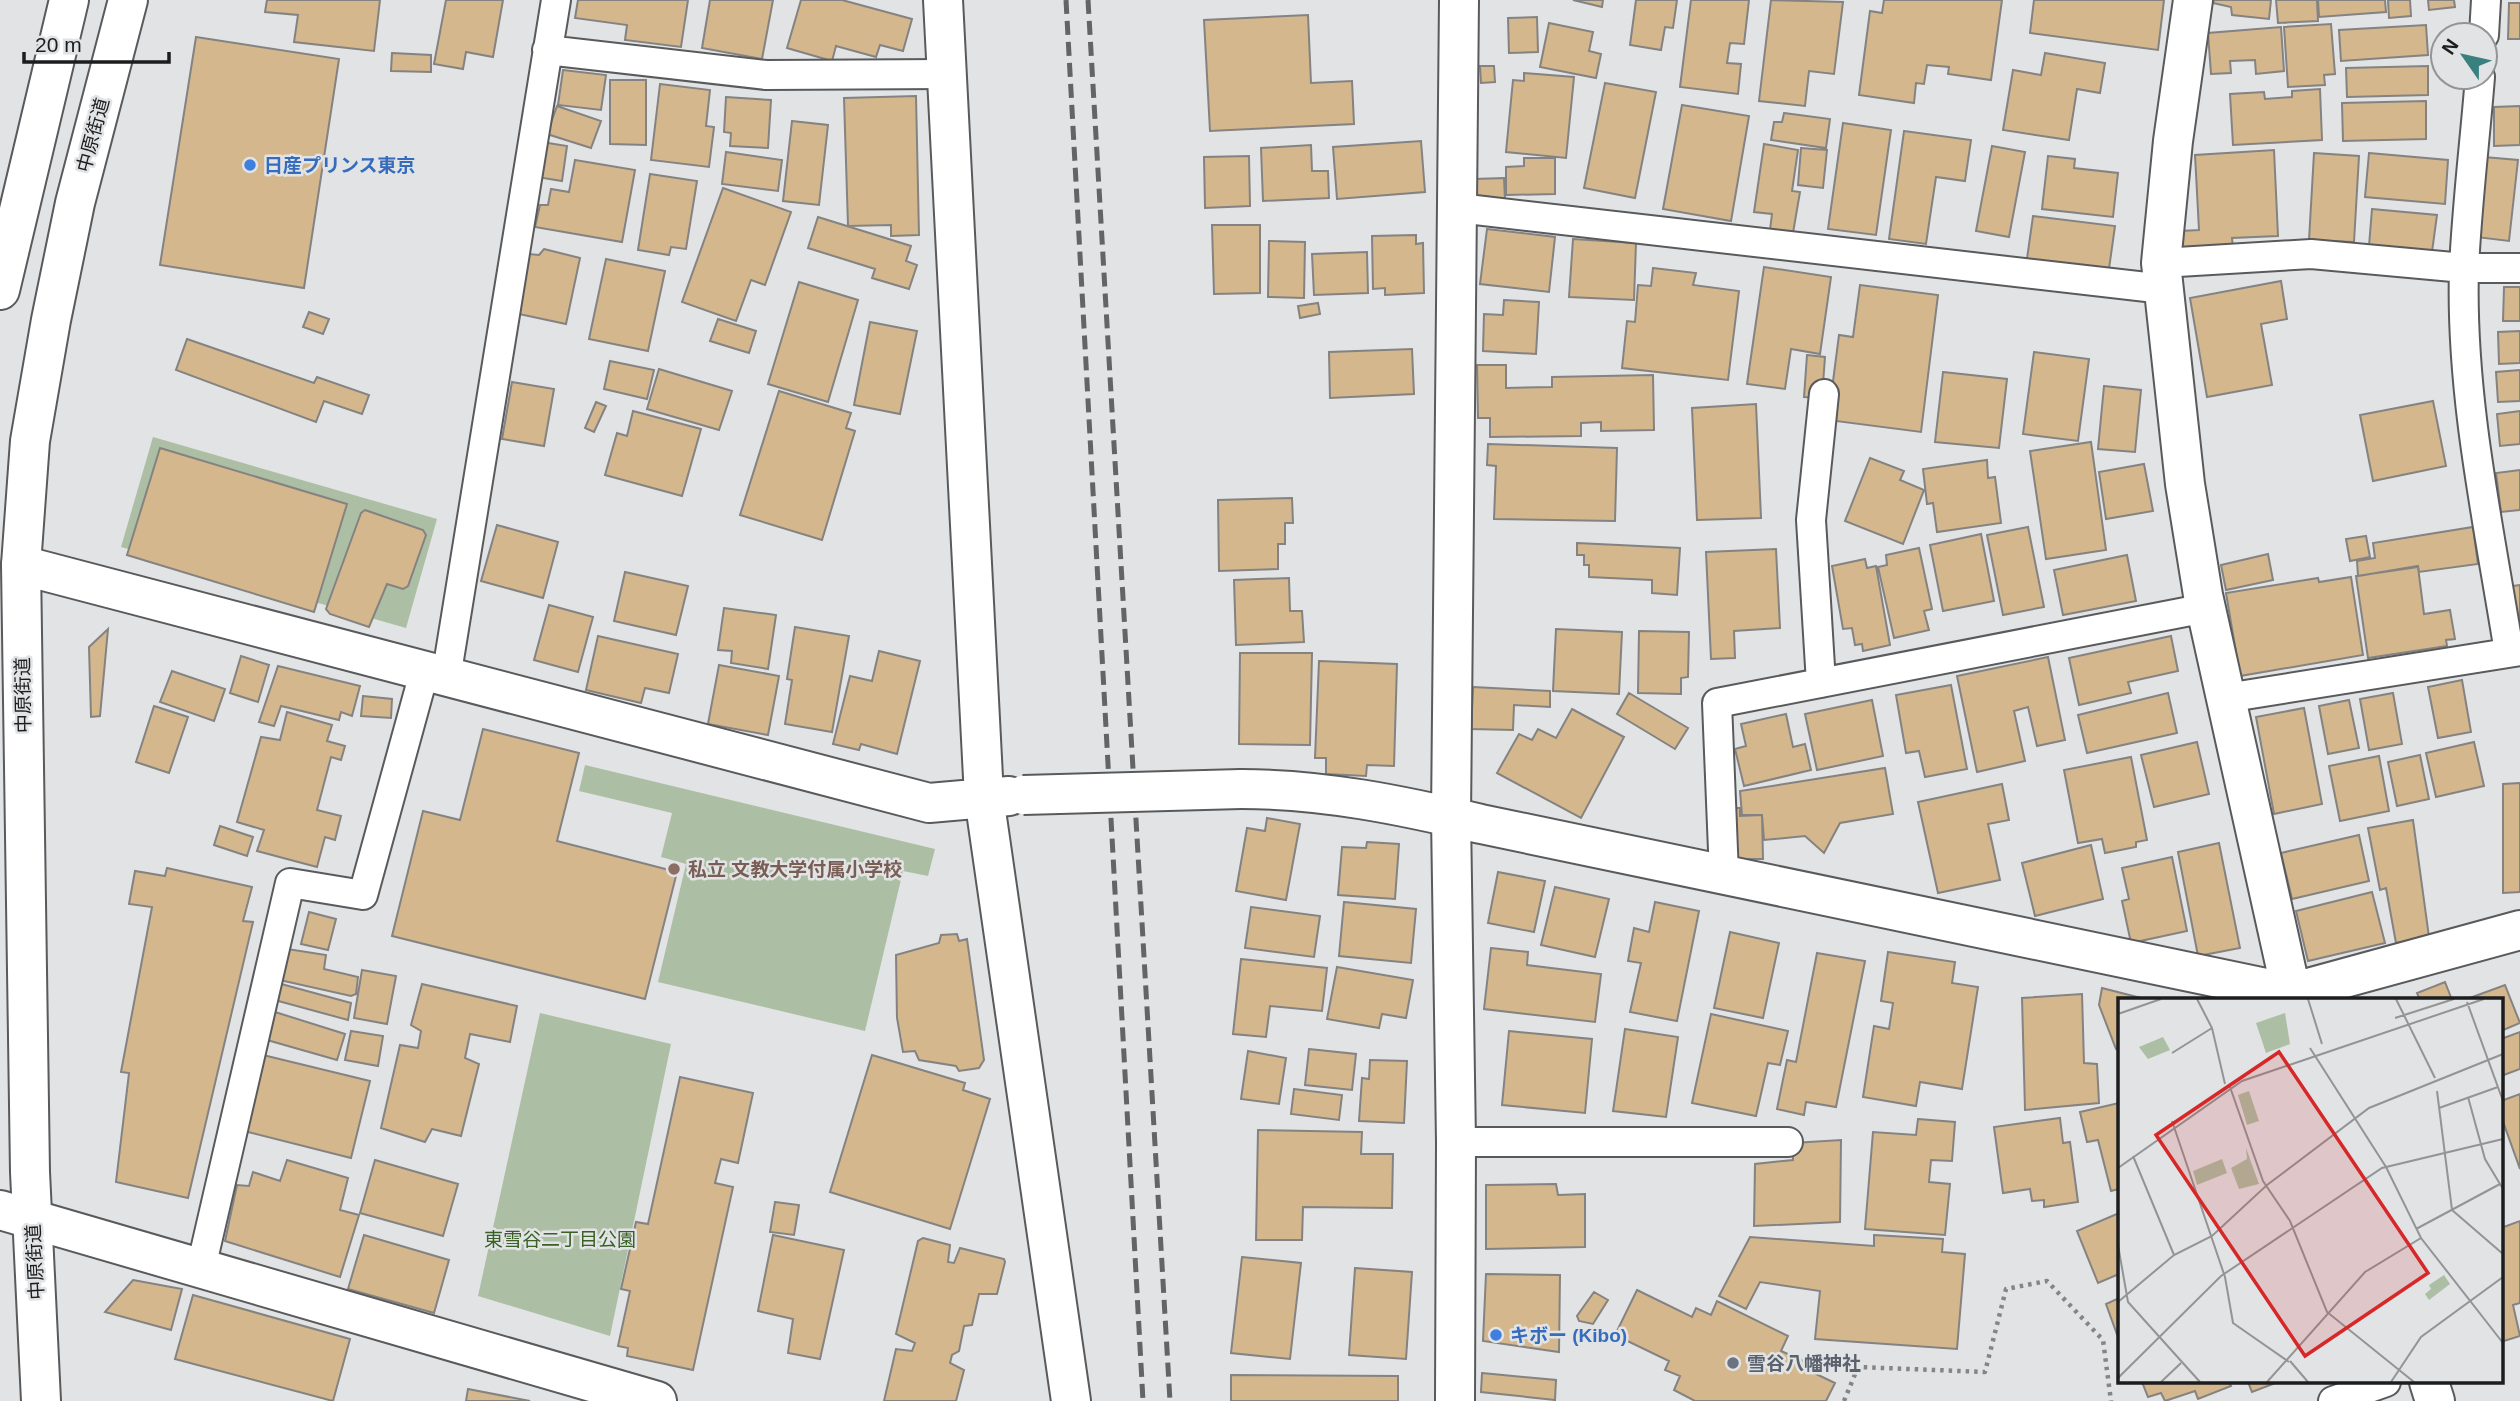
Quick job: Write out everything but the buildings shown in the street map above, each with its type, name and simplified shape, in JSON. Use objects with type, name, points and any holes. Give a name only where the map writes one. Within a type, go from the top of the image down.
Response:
[{"type":"street","points":[[0,289],[69,0]]},
{"type":"street","name":"中原街道","points":[[41,1401],[17,1215],[21,565],[30,441],[51,320],[75,203],[128,0]]},
{"type":"street","points":[[943,0],[984,797],[1071,1401]]},
{"type":"street","points":[[1455,1401],[1456,1142],[1451,817],[1459,0]]},
{"type":"street","points":[[2193,0],[2173,141],[2163,276],[2185,484],[2206,608],[2291,996]]},
{"type":"street","points":[[21,565],[435,676],[929,803],[1023,795],[1241,789],[1290,789],[1384,801],[2291,996],[2520,930]]},
{"type":"street","points":[[17,1215],[657,1401]]},
{"type":"street","points":[[2430,1384],[2435,1401]]},
{"type":"lane","points":[[201,1268],[290,883],[363,895],[435,676],[556,0]]},
{"type":"lane","points":[[2485,21],[2486,0]]},
{"type":"lane","points":[[547,50],[766,75],[946,74]]},
{"type":"lane","points":[[2226,698],[2514,652],[2477,450],[2467,337],[2464,268],[2479,91]]},
{"type":"lane","points":[[1458,208],[2163,276],[2311,254],[2464,268],[2520,268]]},
{"type":"lane","points":[[1821,683],[1811,520],[1824,394]]},
{"type":"lane","points":[[1724,874],[1717,703],[2206,608]]},
{"type":"lane","points":[[1456,1142],[1788,1142]]},
{"type":"lane","points":[[2333,1401],[2380,1384]]},
{"type":"path","points":[[1844,1401],[1858,1367],[1985,1371],[2006,1289],[2047,1281],[2103,1340],[2111,1401]]},
{"type":"green space","points":[[153,437],[437,519],[406,628],[121,547]]},
{"type":"green space","points":[[585,765],[935,849],[928,876],[903,871],[865,1031],[658,982],[686,864],[661,857],[672,813],[579,791]]},
{"type":"green space","name":"東雪谷二丁目公園","points":[[540,1013],[671,1044],[610,1336],[478,1296]]},
{"type":"railway","points":[[1066,0],[1143,1401]]},
{"type":"railway","points":[[1088,0],[1170,1401]]},
{"type":"place","name":"日産プリンス東京","points":[[250,165]]},
{"type":"place","name":"私立 文教大学付属小学校","points":[[674,869]]},
{"type":"place","name":"キボー (Kibo)","points":[[1496,1335]]},
{"type":"place","name":"雪谷八幡神社","points":[[1733,1363]]}]
